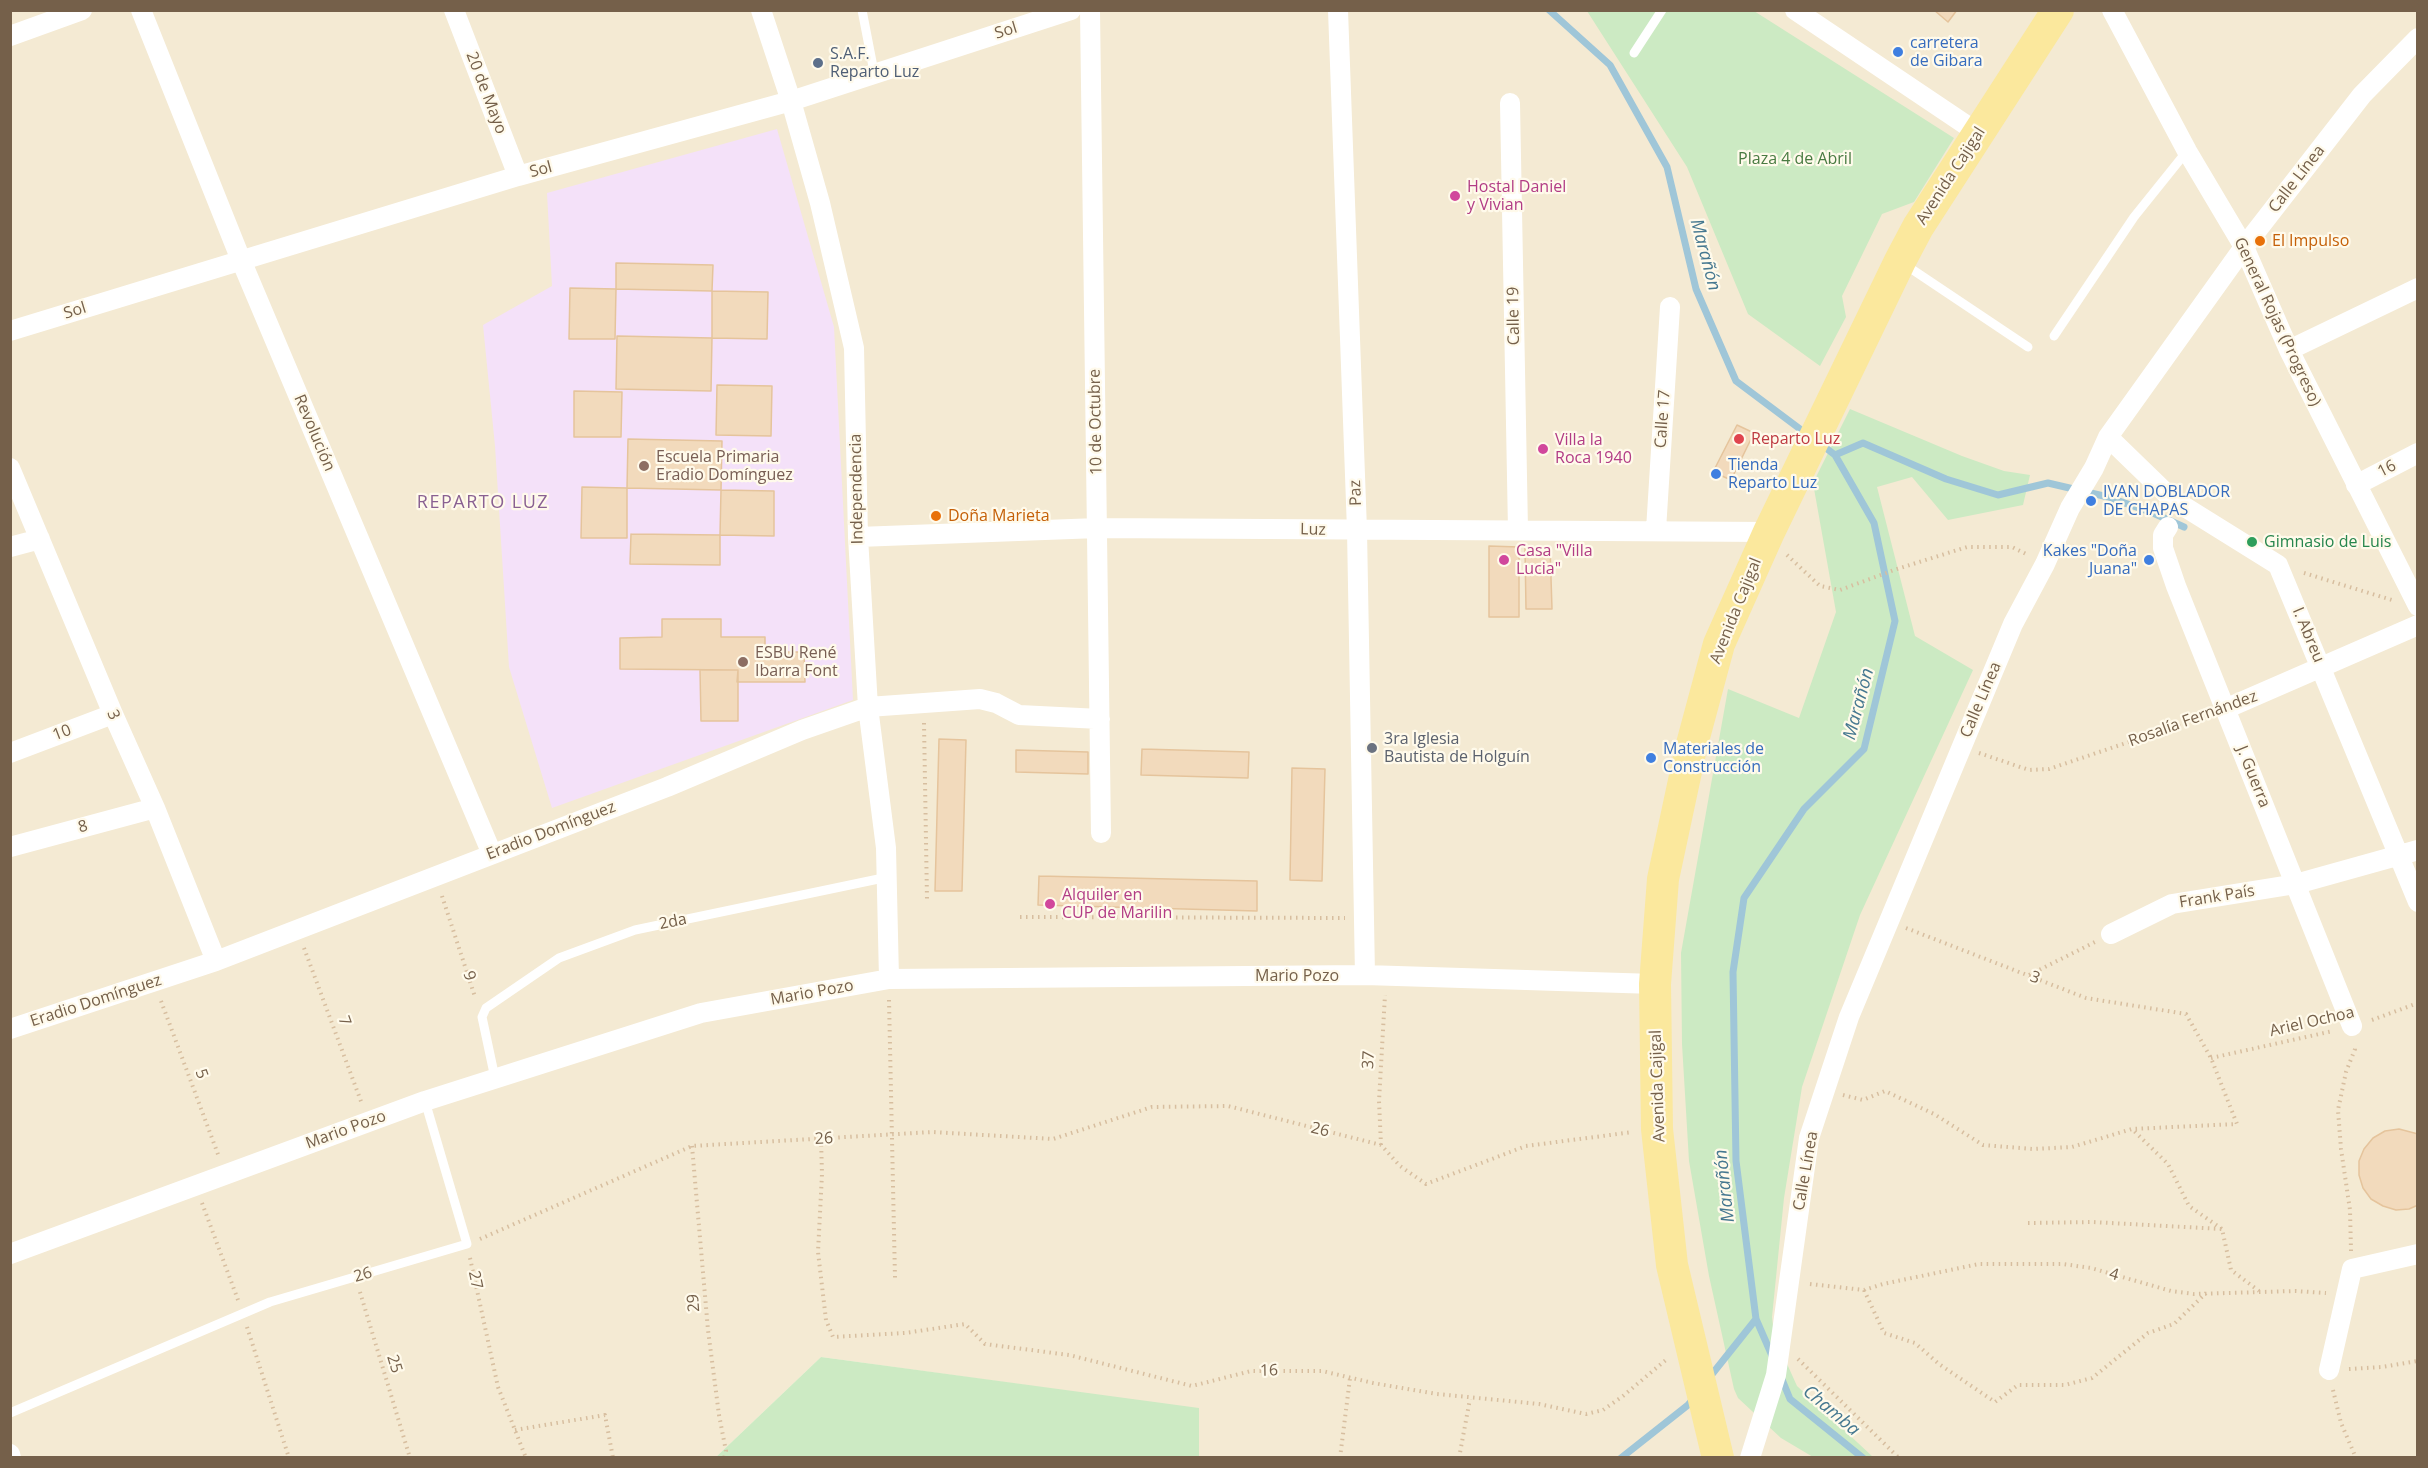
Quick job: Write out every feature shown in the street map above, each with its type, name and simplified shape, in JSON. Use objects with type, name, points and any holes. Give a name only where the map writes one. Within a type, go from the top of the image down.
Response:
[{"type":"main road","name":"Avenida Cajigal","points":[[1716,1451],[1672,1264],[1657,1129],[1655,984],[1663,879],[1690,748],[1719,644],[1767,536],[1900,261],[1918,227],[2058,10]]},
{"type":"street","points":[[10,36],[82,10]]},
{"type":"street","name":"Revolución","points":[[141,10],[241,260],[492,854]]},
{"type":"street","name":"20 de Mayo","points":[[454,10],[518,176]]},
{"type":"street","name":"Independencia","points":[[761,10],[791,101],[820,202],[854,348],[858,537],[868,707],[888,877],[889,979]]},
{"type":"street","name":"Sol","points":[[10,331],[518,176],[791,101],[874,72],[1071,10]]},
{"type":"street","name":"10 de Octubre","points":[[1090,10],[1101,833]]},
{"type":"street","name":"Paz","points":[[1338,10],[1357,530],[1365,975]]},
{"type":"street","points":[[1795,10],[1978,133]]},
{"type":"street","name":"General Rojas (Progreso)","points":[[2112,10],[2187,151],[2244,247],[2289,350],[2418,606]]},
{"type":"street","name":"Calle Línea","points":[[1750,1458],[1776,1375],[1809,1138],[1849,1017],[2013,624],[2108,437],[2244,247],[2362,96],[2418,38]]},
{"type":"street","name":"Calle 19","points":[[1510,103],[1518,530]]},
{"type":"street","points":[[2289,350],[2418,288]]},
{"type":"street","name":"Calle 17","points":[[1656,530],[1670,308]]},
{"type":"street","points":[[2108,437],[2172,499],[2278,565]]},
{"type":"street","name":"16","points":[[2356,484],[2418,453]]},
{"type":"street","name":"3","points":[[10,468],[155,808],[216,961]]},
{"type":"street","name":"J. Guerra","points":[[2168,527],[2163,534],[2163,548],[2352,1026]]},
{"type":"street","name":"Luz","points":[[858,537],[1098,528],[1656,530],[1767,536]]},
{"type":"street","points":[[10,547],[40,540]]},
{"type":"street","name":"I. Abreu","points":[[2278,565],[2322,668],[2409,853],[2418,902]]},
{"type":"street","name":"Rosalía Fernández","points":[[2225,709],[2418,625]]},
{"type":"street","name":"Eradio Domínguez","points":[[10,1029],[216,961],[667,787],[802,730],[868,707],[980,699],[996,703],[1019,715],[1100,719]]},
{"type":"street","name":"10","points":[[10,753],[113,714]]},
{"type":"street","name":"8","points":[[10,847],[155,808]]},
{"type":"street","name":"Frank País","points":[[2111,934],[2172,904],[2296,884],[2409,853]]},
{"type":"street","name":"Mario Pozo","points":[[10,1254],[424,1101],[701,1013],[889,979],[1365,975],[1655,984]]},
{"type":"street","points":[[2329,1370],[2352,1269],[2418,1254]]},
{"type":"lane","points":[[862,10],[874,72]]},
{"type":"lane","points":[[1634,53],[1662,10]]},
{"type":"lane","points":[[2054,336],[2134,217],[2187,151]]},
{"type":"lane","points":[[1900,261],[2028,348]]},
{"type":"lane","name":"2da","points":[[482,1017],[486,1008],[494,1001],[559,958],[635,930],[888,877]]},
{"type":"lane","points":[[482,1017],[495,1078]]},
{"type":"lane","points":[[424,1101],[467,1244]]},
{"type":"lane","name":"26","points":[[10,1413],[270,1302],[467,1244]]},
{"type":"path","points":[[1767,536],[1820,586],[1840,590],[1898,568],[1967,547],[2012,547],[2045,564]]},
{"type":"path","points":[[2278,565],[2396,602]]},
{"type":"path","points":[[924,703],[927,899]]},
{"type":"path","name":"Rosalía Fernández","points":[[1961,748],[2029,770],[2049,769],[2225,709]]},
{"type":"path","name":"9","points":[[436,876],[482,1017]]},
{"type":"path","points":[[1020,917],[1364,918]]},
{"type":"path","name":"3","points":[[1889,921],[2086,998],[2186,1014],[2211,1058]]},
{"type":"path","name":"7","points":[[297,929],[368,1121]]},
{"type":"path","points":[[2028,975],[2111,934]]},
{"type":"path","name":"37","points":[[1381,1145],[1379,1101],[1386,976]]},
{"type":"path","points":[[889,979],[895,1278]]},
{"type":"path","name":"5","points":[[154,982],[225,1174]]},
{"type":"path","name":"Ariel Ochoa","points":[[2211,1058],[2352,1026],[2418,1004]]},
{"type":"path","points":[[2352,1026],[2355,1049],[2346,1072],[2338,1110],[2350,1210],[2352,1269]]},
{"type":"path","points":[[1825,1090],[1863,1100],[1885,1091],[1934,1114],[1983,1145],[2033,1149],[2072,1147],[2132,1129],[2237,1124],[2211,1058]]},
{"type":"path","name":"26","points":[[467,1244],[693,1146],[932,1132],[1053,1138],[1152,1107],[1228,1106],[1381,1145]]},
{"type":"path","points":[[1381,1145],[1400,1166],[1426,1184],[1526,1146],[1657,1129]]},
{"type":"path","points":[[2132,1129],[2168,1164],[2189,1206],[2222,1229],[2231,1270],[2259,1292]]},
{"type":"path","name":"16","points":[[821,1139],[822,1174],[818,1252],[826,1320],[833,1337],[905,1333],[965,1324],[985,1344],[1069,1355],[1192,1386],[1251,1371],[1322,1371],[1470,1399],[1539,1404],[1587,1414],[1603,1410],[1693,1351]]},
{"type":"path","name":"29","points":[[693,1146],[708,1330],[726,1451],[724,1458]]},
{"type":"path","points":[[2028,1223],[2092,1222],[2222,1229]]},
{"type":"path","name":"27","points":[[467,1244],[498,1387],[526,1458]]},
{"type":"path","name":"4","points":[[1864,1290],[1979,1264],[2063,1264],[2091,1268],[2170,1291],[2206,1293],[2295,1291],[2346,1295]]},
{"type":"path","name":"25","points":[[355,1277],[410,1458]]},
{"type":"path","points":[[1788,1282],[1864,1290],[1884,1333],[1915,1343],[1939,1364],[1995,1402],[2018,1385],[2065,1385],[2092,1378],[2148,1333],[2174,1324],[2206,1293]]},
{"type":"path","points":[[1781,1346],[1899,1458]]},
{"type":"path","points":[[2356,1458],[2342,1423],[2329,1370],[2382,1367],[2418,1361]]},
{"type":"path","points":[[1340,1458],[1350,1378]]},
{"type":"path","points":[[1459,1458],[1470,1399]]},
{"type":"path","points":[[515,1430],[605,1415],[613,1458]]},
{"type":"shaded area","points":[[10,11],[2417,11],[2417,1457],[1199,1457],[1199,1409],[821,1357],[716,1457],[11,1457]]},
{"type":"shaded area","points":[[777,129],[834,327],[853,700],[552,808],[509,667],[495,446],[483,325],[552,286],[547,193]]},
{"type":"green space","name":"Plaza 4 de Abril","points":[[1587,11],[1754,11],[1954,138],[1914,202],[1882,214],[1842,296],[1846,317],[1820,366],[1748,314],[1687,167]]},
{"type":"green space","points":[[1850,409],[1962,456],[2004,471],[2030,475],[2023,505],[1948,520],[1912,477],[1877,487],[1915,636],[1973,670],[1860,915],[1802,1087],[1784,1198],[1772,1317],[1774,1335],[1797,1386],[1873,1457],[1813,1457],[1781,1438],[1738,1398],[1734,1389],[1709,1276],[1689,1161],[1682,1044],[1681,953],[1728,689],[1799,718],[1836,612],[1813,483]]},
{"type":"green space","points":[[821,1357],[1199,1408],[1199,1457],[716,1457]]},
{"type":"building","points":[[1934,10],[1957,10],[1948,22]]},
{"type":"building","points":[[616,263],[713,265],[712,291],[616,289]]},
{"type":"building","points":[[570,288],[616,289],[615,339],[569,339]]},
{"type":"building","points":[[712,291],[768,292],[767,339],[712,338]]},
{"type":"building","points":[[617,336],[712,338],[711,391],[616,389]]},
{"type":"building","points":[[717,385],[772,386],[771,436],[716,435]]},
{"type":"building","points":[[574,391],[622,392],[621,437],[574,437]]},
{"type":"building","points":[[1737,425],[1754,433],[1731,480],[1713,472]]},
{"type":"building","points":[[628,439],[722,441],[721,490],[627,488]]},
{"type":"building","points":[[582,487],[627,488],[627,538],[581,538]]},
{"type":"building","points":[[721,490],[774,491],[774,536],[720,535]]},
{"type":"building","points":[[631,534],[720,535],[720,565],[630,564]]},
{"type":"building","points":[[1489,546],[1519,547],[1519,617],[1489,617]]},
{"type":"building","points":[[1550,547],[1552,609],[1526,609],[1525,548]]},
{"type":"building","points":[[662,619],[721,619],[721,637],[765,637],[765,652],[804,652],[805,682],[737,682],[738,670],[620,669],[620,638],[662,637]]},
{"type":"building","points":[[700,670],[738,670],[738,721],[701,721]]},
{"type":"building","points":[[939,739],[966,740],[962,891],[935,891]]},
{"type":"building","points":[[1142,749],[1249,752],[1248,778],[1141,775]]},
{"type":"building","points":[[1016,750],[1088,752],[1088,774],[1016,772]]},
{"type":"building","points":[[1292,768],[1325,769],[1322,881],[1290,880]]},
{"type":"building","points":[[1039,876],[1257,881],[1257,911],[1038,905]]},
{"type":"building","points":[[2399,1129],[2418,1134],[2418,1205],[2409,1209],[2396,1210],[2371,1199],[2363,1188],[2359,1175],[2359,1161],[2364,1149],[2373,1138],[2385,1131]]},
{"type":"waterway","name":"Marañón","points":[[1549,10],[1610,65],[1667,167],[1696,289],[1736,381],[1808,435]]},
{"type":"waterway","points":[[1835,455],[1863,443],[1946,479],[1998,495],[2048,483],[2108,497],[2184,527]]},
{"type":"waterway","name":"Marañón","points":[[1773,1358],[1756,1319],[1736,1161],[1733,972],[1744,898],[1804,809],[1864,749],[1895,621],[1874,523],[1835,455],[1822,445]]},
{"type":"waterway","name":"Marañón","points":[[1709,1378],[1756,1319]]},
{"type":"waterway","name":"Chamba","points":[[1781,1377],[1790,1399],[1863,1458]]},
{"type":"waterway","name":"Marañón","points":[[1621,1458],[1693,1399]]},
{"type":"place","name":"carretera de Gibara","points":[[1898,52]]},
{"type":"place","name":"S.A.F. Reparto Luz","points":[[818,63]]},
{"type":"place","name":"Hostal Daniel y Vivian","points":[[1455,196]]},
{"type":"place","name":"El Impulso","points":[[2260,241]]},
{"type":"place","name":"Reparto Luz","points":[[1739,439]]},
{"type":"place","name":"Villa la Roca 1940","points":[[1543,449]]},
{"type":"place","name":"Escuela Primaria Eradio Domínguez","points":[[644,466]]},
{"type":"place","name":"Tienda Reparto Luz","points":[[1716,474]]},
{"type":"place","name":"IVAN DOBLADOR DE CHAPAS","points":[[2091,501]]},
{"type":"place","name":"Doña Marieta","points":[[936,516]]},
{"type":"place","name":"Gimnasio de Luis","points":[[2252,542]]},
{"type":"place","name":"Casa \"Villa Lucia\"","points":[[1504,560]]},
{"type":"place","name":"Kakes \"Doña Juana\"","points":[[2149,560]]},
{"type":"place","name":"ESBU René Ibarra Font","points":[[743,662]]},
{"type":"place","name":"3ra Iglesia Bautista de Holguín","points":[[1372,748]]},
{"type":"place","name":"Materiales de Construcción","points":[[1651,758]]},
{"type":"place","name":"Alquiler en CUP de Marilin","points":[[1050,904]]},
{"type":"district","name":"REPARTO LUZ","points":[[483,503]]}]
